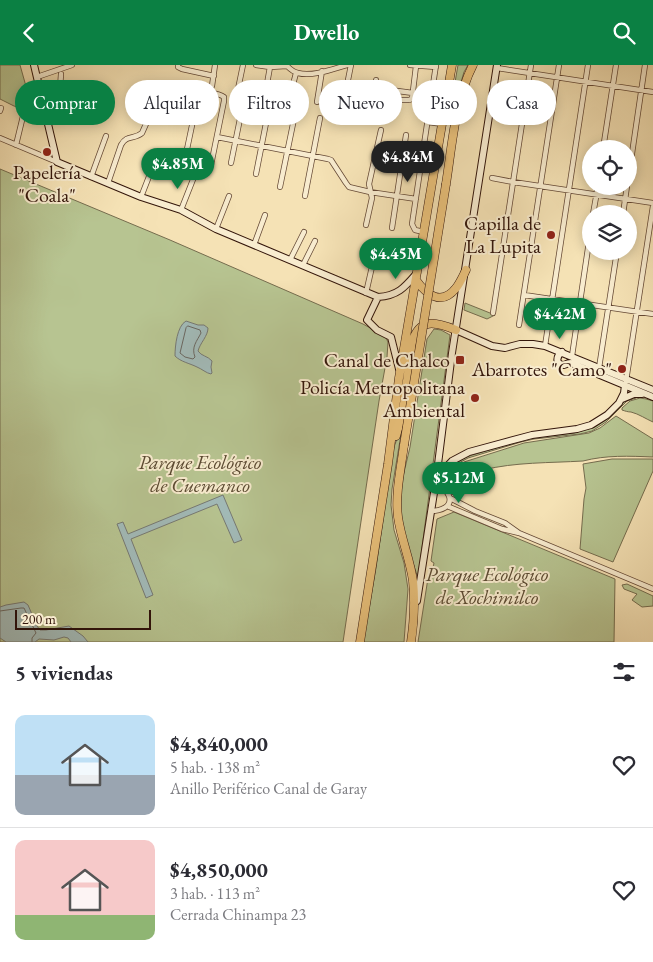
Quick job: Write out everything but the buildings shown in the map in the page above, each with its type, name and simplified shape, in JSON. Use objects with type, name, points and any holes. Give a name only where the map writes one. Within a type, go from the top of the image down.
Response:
[{"type":"highway","points":[[449,80],[452,65]]},
{"type":"highway","points":[[411,642],[414,622],[413,581],[398,517],[399,478],[457,115],[462,93],[473,65]]},
{"type":"highway","points":[[360,642],[400,378],[442,125]]},
{"type":"highway","points":[[417,276],[423,289],[433,296],[440,297],[446,296],[457,287],[466,270]]},
{"type":"highway","points":[[388,464],[403,411],[414,334],[418,329],[433,323],[456,330]]},
{"type":"main road","points":[[34,65],[37,80]]},
{"type":"main road","points":[[414,622],[456,330],[497,67]]},
{"type":"main road","points":[[47,125],[57,162],[141,197],[181,210],[216,229],[303,265],[377,299],[396,294],[417,276]]},
{"type":"main road","points":[[377,299],[367,320],[377,330],[391,337],[400,378]]},
{"type":"main road","points":[[456,330],[492,346],[505,348],[520,344],[545,345],[599,368],[644,394],[653,397]]},
{"type":"main road","points":[[562,352],[557,359],[561,364],[571,363],[653,390]]},
{"type":"main road","points":[[436,479],[452,461],[469,452],[532,435],[584,427],[598,422],[620,401],[626,382]]},
{"type":"main road","points":[[620,401],[634,395],[644,394]]},
{"type":"street","points":[[36,77],[72,65]]},
{"type":"street","points":[[178,65],[182,69],[214,76]]},
{"type":"street","points":[[213,80],[215,65]]},
{"type":"street","points":[[240,80],[243,65]]},
{"type":"street","points":[[256,65],[270,67],[287,65],[296,73],[307,75],[349,65],[347,80]]},
{"type":"street","points":[[410,65],[436,66],[434,80]]},
{"type":"street","points":[[493,313],[530,65]]},
{"type":"street","points":[[519,325],[559,65]]},
{"type":"street","points":[[545,345],[588,65]]},
{"type":"street","points":[[604,140],[616,65]]},
{"type":"street","points":[[634,140],[646,65]]},
{"type":"street","points":[[414,80],[416,66]]},
{"type":"street","points":[[268,80],[270,67]]},
{"type":"street","points":[[497,67],[653,92]]},
{"type":"street","points":[[317,101],[322,71]]},
{"type":"street","points":[[294,80],[296,73]]},
{"type":"street","points":[[61,74],[61,80]]},
{"type":"street","points":[[199,92],[224,97],[217,137],[211,165],[188,160],[186,154],[199,92]]},
{"type":"street","points":[[305,196],[319,123]]},
{"type":"street","points":[[16,145],[21,125]]},
{"type":"street","points":[[108,183],[124,139],[140,136],[146,125]]},
{"type":"street","points":[[231,163],[238,125]]},
{"type":"street","points":[[256,174],[265,125]]},
{"type":"street","points":[[280,187],[293,125]]},
{"type":"street","points":[[424,232],[415,230],[412,224],[428,125]]},
{"type":"street","points":[[366,225],[372,198],[369,184],[381,130]]},
{"type":"street","points":[[392,228],[406,135]]},
{"type":"street","points":[[91,177],[106,136]]},
{"type":"street","points":[[217,137],[330,159],[348,186],[416,199]]},
{"type":"street","points":[[0,138],[57,162]]},
{"type":"street","points":[[141,197],[156,156]]},
{"type":"street","points":[[181,210],[194,177]]},
{"type":"street","points":[[492,178],[582,192]]},
{"type":"street","points":[[602,195],[653,205],[626,382]]},
{"type":"street","points":[[624,205],[626,195]]},
{"type":"street","points":[[216,229],[229,196]]},
{"type":"street","points":[[254,245],[265,215]]},
{"type":"street","points":[[290,260],[304,232]]},
{"type":"street","points":[[303,265],[314,241]]},
{"type":"street","points":[[366,293],[374,258]]},
{"type":"street","points":[[572,356],[586,260]]},
{"type":"street","points":[[599,368],[616,260]]},
{"type":"street","points":[[524,295],[653,314]]},
{"type":"street","points":[[436,479],[450,498],[505,523],[519,533]]},
{"type":"street","points":[[431,511],[438,511],[447,506],[450,498]]},
{"type":"street","points":[[447,506],[502,529],[519,533],[653,589]]},
{"type":"street","points":[[472,516],[475,511]]},
{"type":"green space","points":[[0,65],[20,65],[24,80],[15,80],[15,106],[0,99]]},
{"type":"green space","points":[[458,65],[468,65],[462,80],[455,80]]},
{"type":"green space","name":"Parque Ecológico de Cuemanco","points":[[0,169],[170,240],[363,324],[385,336],[388,342],[387,357],[343,642],[0,642]]},
{"type":"green space","points":[[465,303],[495,315],[487,319],[464,310]]},
{"type":"green space","points":[[434,329],[441,330],[450,335],[418,578],[406,542],[400,509],[402,481],[410,447],[427,339]]},
{"type":"green space","points":[[636,398],[627,401],[606,422],[592,431],[521,442],[468,458],[449,470],[466,457],[522,440],[574,433],[595,427],[608,418],[626,400]]},
{"type":"green space","points":[[640,398],[653,401],[653,422],[637,414],[622,410],[630,401]]},
{"type":"green space","points":[[616,416],[653,439],[653,457],[609,457],[583,461],[495,467],[466,475],[458,482],[455,496],[450,493],[448,478],[464,462],[524,443],[589,433],[600,428]]},
{"type":"green space","points":[[403,422],[391,505],[394,530],[404,563],[408,589],[404,642],[363,642],[393,450]]},
{"type":"green space","points":[[612,459],[653,459],[653,471],[613,562],[580,549],[586,488],[583,464]]},
{"type":"green space","name":"Parque Ecológico de Xochimilco","points":[[454,512],[615,579],[614,642],[418,642],[428,578],[431,576],[434,563],[431,561],[437,519]]},
{"type":"green space","points":[[627,584],[653,596],[653,606],[642,607],[632,600],[637,594],[624,589],[622,585]]},
{"type":"water","points":[[186,321],[204,325],[208,328],[198,351],[212,361],[211,374],[175,356],[180,327]]},
{"type":"water","points":[[223,495],[242,540],[234,543],[217,504],[131,539],[153,595],[146,598],[117,524],[123,522],[128,534]]},
{"type":"water","points":[[24,602],[28,605],[40,630],[69,626],[88,642],[71,642],[68,638],[64,637],[54,640],[39,639],[35,642],[6,642],[0,638],[0,607]]},
{"type":"place","name":"Papelería \"Coala\"","points":[[47,152]]},
{"type":"place","name":"Capilla de La Lupita","points":[[551,235]]},
{"type":"place","name":"Canal de Chalco","points":[[460,360]]},
{"type":"place","name":"Abarrotes \"Camo\"","points":[[622,369]]},
{"type":"place","name":"Policía Metropolitana Ambiental","points":[[475,398]]}]
